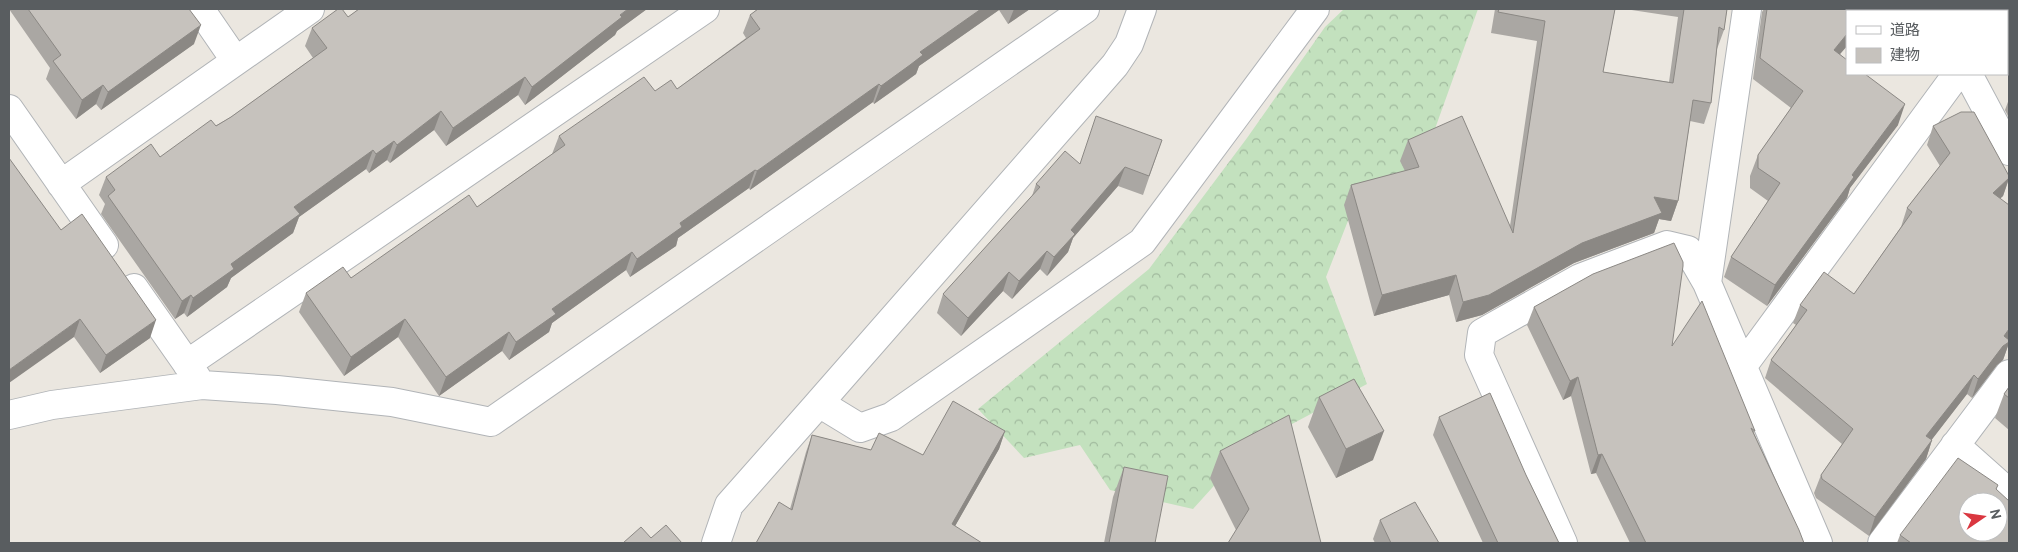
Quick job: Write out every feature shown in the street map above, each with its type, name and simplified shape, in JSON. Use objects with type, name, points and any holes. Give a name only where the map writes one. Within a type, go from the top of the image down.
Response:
[{"type":"street","points":[[200,9],[236,60]]},
{"type":"street","points":[[61,184],[310,9]]},
{"type":"street","points":[[187,364],[705,9]]},
{"type":"street","points":[[9,414],[52,405],[202,386],[277,390],[392,402],[491,422],[1085,9]]},
{"type":"street","points":[[716,543],[728,505],[1115,65],[1129,44],[1142,9]]},
{"type":"street","points":[[819,403],[860,428],[891,416],[1142,242],[1315,9]]},
{"type":"street","points":[[1707,283],[1747,9]]},
{"type":"street","points":[[1742,367],[1956,75]]},
{"type":"street","points":[[1969,75],[2009,151]]},
{"type":"street","points":[[9,109],[202,386]]},
{"type":"street","points":[[1564,543],[1479,355],[1482,333],[1580,278],[1667,244],[1688,250],[1707,283],[1818,543]]},
{"type":"street","points":[[1882,543],[2009,374]]},
{"type":"street","points":[[1955,445],[2009,493]]},
{"type":"green space","points":[[1344,9],[1478,9],[1422,165],[1353,208],[1326,277],[1367,384],[1249,447],[1193,509],[1110,490],[1080,445],[1024,458],[978,409],[1149,269],[1247,138],[1325,27]]},
{"type":"building","points":[[28,9],[189,9],[201,25],[108,92],[103,85],[82,100],[53,61],[61,55]]},
{"type":"building","points":[[338,9],[342,9],[348,17],[359,9],[628,9],[620,15],[622,17],[532,87],[525,77],[453,128],[441,111],[397,145],[394,141],[376,154],[373,150],[294,207],[300,214],[231,264],[234,269],[193,298],[191,295],[182,301],[108,196],[115,190],[106,177],[151,144],[160,157],[211,120],[216,126],[327,48],[312,28]]},
{"type":"building","points":[[758,9],[981,9],[920,52],[923,55],[881,86],[879,84],[680,223],[682,227],[637,259],[632,252],[552,309],[556,314],[516,342],[509,332],[446,377],[405,319],[351,357],[306,293],[343,267],[351,278],[469,195],[477,207],[565,145],[559,136],[644,77],[655,91],[671,80],[677,89],[760,29],[750,15]]},
{"type":"building","points":[[1499,9],[1615,9],[1603,72],[1673,83],[1684,9],[1727,9],[1724,30],[1719,27],[1711,103],[1693,100],[1678,201],[1654,197],[1662,213],[1582,243],[1489,295],[1463,302],[1456,275],[1382,295],[1351,185],[1419,167],[1408,140],[1462,116],[1513,233],[1545,21],[1498,12]]},
{"type":"building","points":[[1767,9],[1868,9],[1846,10],[1846,35],[1834,50],[1846,59],[1846,75],[1866,75],[1905,104],[1852,175],[1854,177],[1775,285],[1731,257],[1780,183],[1758,168],[1758,155],[1803,91],[1760,58]]},
{"type":"building","points":[[1961,112],[1974,112],[2009,176],[1993,193],[2009,205],[2009,329],[2004,336],[2009,342],[2003,346],[1978,379],[1974,375],[1926,436],[1932,440],[1875,517],[1822,479],[1821,475],[1853,429],[1771,360],[1807,310],[1800,305],[1824,272],[1854,294],[1912,212],[1907,208],[1950,153],[1933,126]]},
{"type":"building","points":[[1096,116],[1162,140],[1149,176],[1125,167],[1071,230],[1075,234],[1054,257],[1047,251],[1019,281],[1009,272],[968,318],[943,294],[1040,187],[1036,184],[1065,151],[1080,164]]},
{"type":"building","points":[[9,158],[61,230],[82,214],[156,320],[106,355],[80,319],[9,370]]},
{"type":"building","points":[[1674,243],[1683,266],[1672,346],[1702,301],[1755,431],[1751,428],[1804,543],[1646,543],[1602,454],[1598,455],[1578,377],[1570,381],[1534,307],[1593,274]]},
{"type":"building","points":[[1354,379],[1384,431],[1346,449],[1319,397]]},
{"type":"building","points":[[2009,387],[2009,398],[2004,394]]},
{"type":"building","points":[[1490,393],[1526,475],[1559,543],[1498,543],[1439,417]]},
{"type":"building","points":[[953,401],[1005,431],[952,524],[982,543],[756,543],[779,502],[792,510],[812,435],[871,450],[879,433],[923,455]]},
{"type":"building","points":[[1289,415],[1321,543],[1228,543],[1249,509],[1220,451]]},
{"type":"building","points":[[1958,458],[1998,485],[1996,489],[1999,492],[1958,492],[1958,542],[2008,542],[2009,501],[2009,543],[1911,543],[1900,535]]},
{"type":"building","points":[[1124,467],[1168,476],[1155,543],[1109,543]]},
{"type":"building","points":[[1415,502],[1439,543],[1391,543],[1380,520]]},
{"type":"building","points":[[666,525],[682,543],[623,543],[641,527],[651,538]]}]
